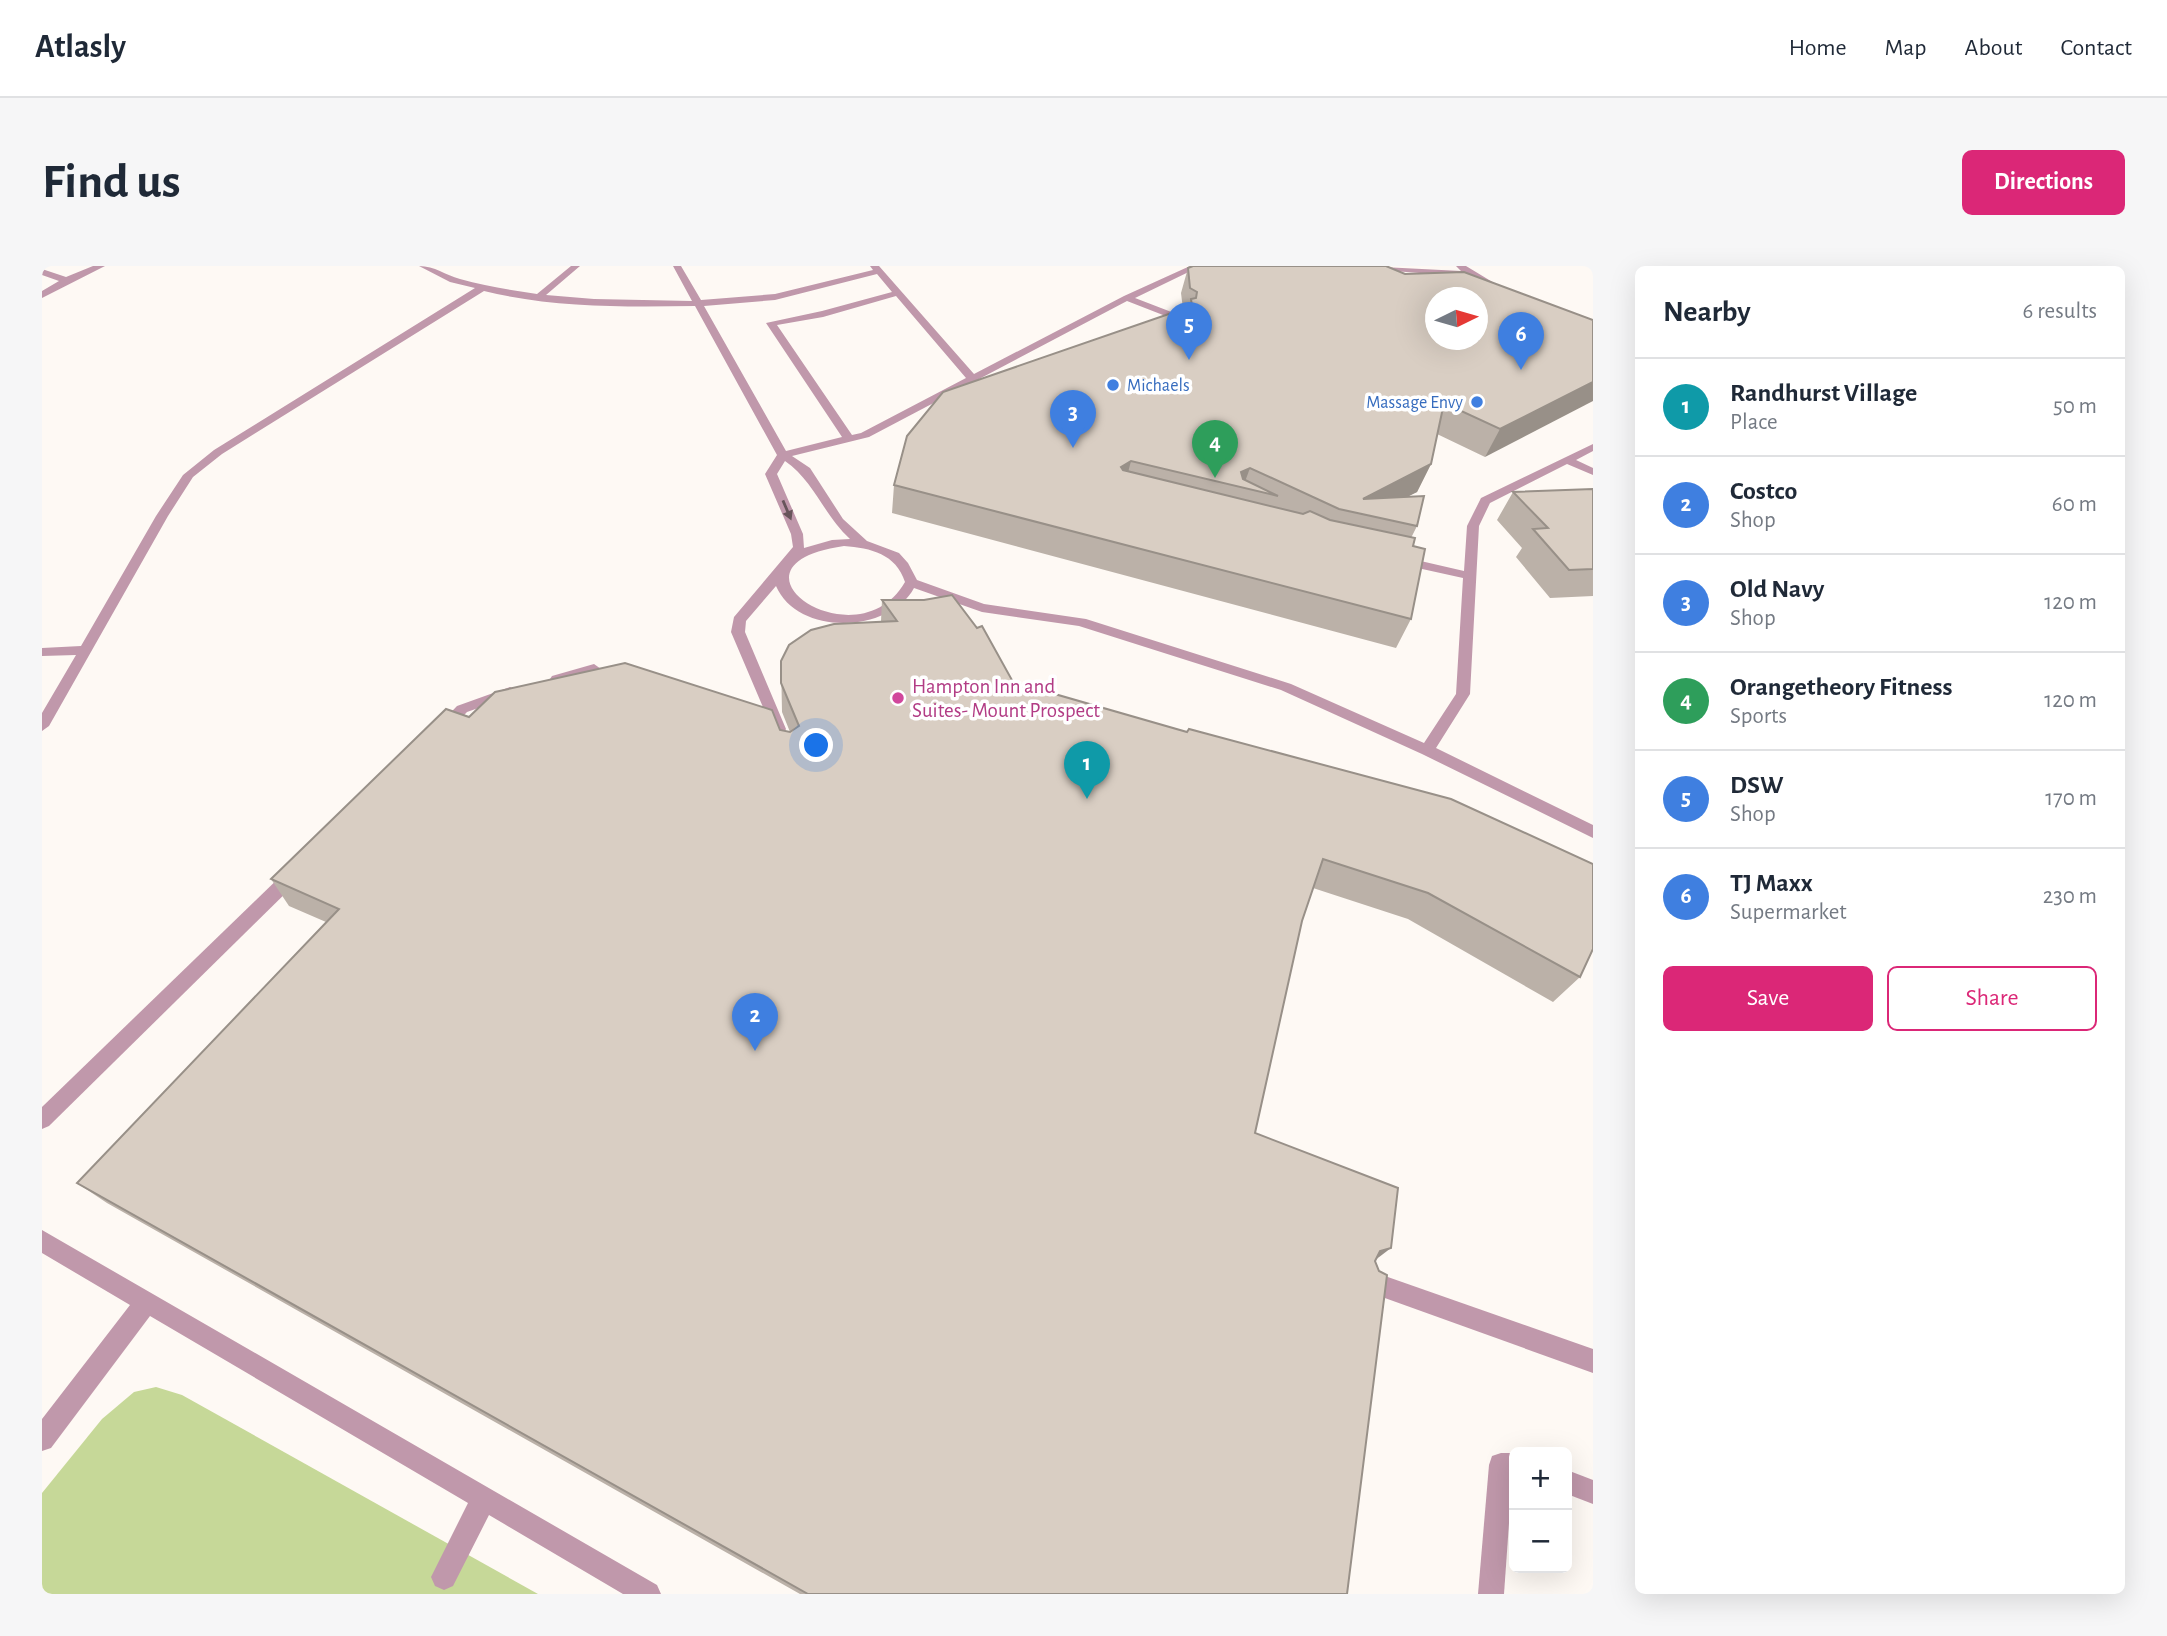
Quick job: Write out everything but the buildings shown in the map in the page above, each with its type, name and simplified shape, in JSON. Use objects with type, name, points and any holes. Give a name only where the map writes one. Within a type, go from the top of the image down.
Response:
[{"type":"lane","points":[[42,295],[64,281],[101,266]]},
{"type":"lane","points":[[423,266],[435,274],[482,288],[539,297],[613,303],[697,302],[774,297],[816,289],[876,268],[973,379]]},
{"type":"lane","points":[[435,274],[447,266]]},
{"type":"lane","points":[[539,297],[576,266]]},
{"type":"lane","points":[[677,266],[783,454],[806,470],[838,521],[863,543]]},
{"type":"lane","points":[[911,612],[853,618],[831,617],[794,602],[785,591],[782,578],[786,566],[799,547],[797,534],[771,474],[783,454],[865,435],[1127,298],[1197,266]]},
{"type":"lane","points":[[1367,266],[1474,274]]},
{"type":"lane","points":[[1460,266],[1508,294]]},
{"type":"lane","points":[[42,272],[64,281]]},
{"type":"lane","points":[[42,283],[64,281]]},
{"type":"lane","points":[[42,726],[156,526],[189,475],[218,452],[482,288]]},
{"type":"lane","points":[[849,439],[771,323],[823,314],[898,293]]},
{"type":"lane","points":[[1127,298],[1184,320]]},
{"type":"lane","points":[[1427,750],[1463,694],[1473,526],[1485,501],[1593,447]]},
{"type":"lane","points":[[1567,460],[1593,472]]},
{"type":"lane","points":[[784,741],[738,632],[738,620],[795,556],[825,543],[863,543],[885,550],[903,562],[911,582],[908,592],[901,601],[875,615]]},
{"type":"lane","points":[[1389,558],[1470,576]]},
{"type":"lane","points":[[911,582],[982,608]]},
{"type":"lane","points":[[947,610],[982,608],[1081,622],[1286,687],[1427,750],[1593,832]]},
{"type":"lane","points":[[42,652],[86,650]]},
{"type":"lane","points":[[425,745],[462,709],[494,696],[594,669]]},
{"type":"lane","points":[[42,1120],[309,860]]},
{"type":"lane","points":[[42,1241],[145,1304],[648,1594]]},
{"type":"lane","points":[[1365,1280],[1593,1361]]},
{"type":"lane","points":[[42,1439],[145,1304]]},
{"type":"lane","points":[[1491,1594],[1501,1465],[1509,1465]]},
{"type":"lane","points":[[1572,1484],[1593,1492]]},
{"type":"lane","points":[[444,1577],[484,1499]]},
{"type":"green space","points":[[156,1387],[182,1395],[538,1594],[42,1594],[42,1493],[102,1419],[134,1392]]},
{"type":"place","name":"DSW","points":[[1189,360]]},
{"type":"place","name":"TJ Maxx","points":[[1521,370]]},
{"type":"place","name":"Michaels","points":[[1113,385]]},
{"type":"place","name":"Massage Envy","points":[[1477,402]]},
{"type":"place","name":"Old Navy","points":[[1073,448]]},
{"type":"place","name":"Orangetheory Fitness","points":[[1215,478]]},
{"type":"place","name":"Hampton Inn and Suites- Mount Prospect","points":[[898,698]]},
{"type":"place","name":"Randhurst Village","points":[[1087,799]]},
{"type":"place","name":"Costco","points":[[755,1051]]}]
